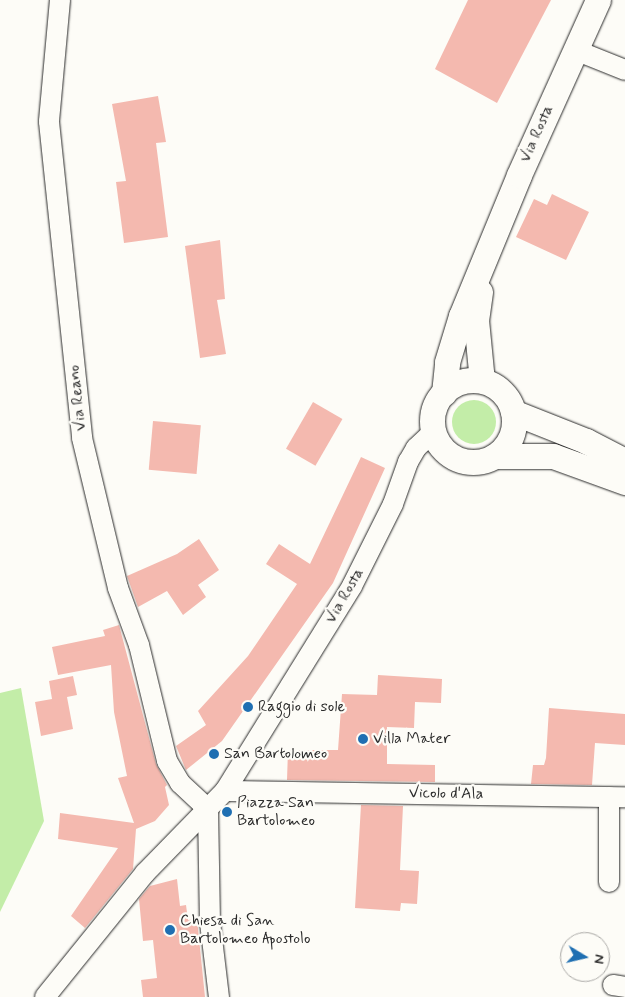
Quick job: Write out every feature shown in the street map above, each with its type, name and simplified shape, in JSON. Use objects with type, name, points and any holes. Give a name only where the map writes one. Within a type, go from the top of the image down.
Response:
[{"type":"street","name":"Via Reano","points":[[60,0],[49,122],[82,438],[118,588],[139,646],[167,762],[180,783],[208,809]]},
{"type":"street","name":"Via Rosta","points":[[444,393],[448,362],[461,316],[482,270],[519,175],[598,0]]},
{"type":"street","points":[[575,50],[625,70]]},
{"type":"street","name":"Via Rosta","points":[[482,270],[476,320],[482,381]]},
{"type":"street","points":[[495,456],[511,436],[513,412],[502,392],[482,381],[455,384],[444,393],[436,404],[433,432],[447,453],[458,460],[470,462],[495,456],[553,456],[625,482]]},
{"type":"street","points":[[513,412],[586,441],[625,461]]},
{"type":"street","name":"Via Rosta","points":[[225,791],[352,586],[416,448],[433,432]]},
{"type":"street","points":[[45,997],[134,887],[225,791]]},
{"type":"street","name":"Vicolo d'Ala","points":[[225,791],[617,797],[608,882]]},
{"type":"street","points":[[208,809],[210,922],[219,997]]},
{"type":"green space","points":[[470,400],[478,400],[490,406],[496,422],[490,438],[478,444],[470,444],[458,438],[452,426],[452,418],[458,406]]},
{"type":"green space","points":[[21,688],[44,821],[0,912],[0,693]]},
{"type":"building","points":[[468,0],[551,0],[497,103],[435,69]]},
{"type":"building","points":[[158,96],[166,142],[156,143],[168,237],[124,243],[116,182],[126,181],[112,104]]},
{"type":"building","points":[[552,194],[589,212],[566,260],[516,237],[534,199],[547,205]]},
{"type":"building","points":[[220,240],[225,299],[217,300],[226,354],[200,358],[185,246]]},
{"type":"building","points":[[313,402],[342,419],[315,466],[286,449]]},
{"type":"building","points":[[153,421],[201,425],[197,474],[149,470]]},
{"type":"building","points":[[361,457],[385,468],[333,583],[222,741],[186,770],[176,746],[206,725],[198,711],[248,656],[297,584],[266,564],[279,544],[310,564]]},
{"type":"building","points":[[199,539],[219,570],[198,585],[206,597],[183,615],[167,591],[138,607],[127,576],[177,554]]},
{"type":"building","points":[[119,625],[156,764],[167,785],[165,787],[169,805],[155,821],[136,829],[133,869],[85,928],[71,916],[118,848],[58,839],[60,813],[134,823],[118,778],[127,776],[114,712],[111,665],[58,675],[52,647],[105,636],[103,630]]},
{"type":"building","name":"Villa Mater","points":[[378,675],[442,679],[441,703],[415,702],[414,728],[387,727],[387,764],[435,765],[435,782],[287,780],[288,750],[338,750],[342,694],[377,695]]},
{"type":"building","points":[[73,676],[77,695],[67,697],[73,729],[41,736],[35,702],[52,699],[49,681]]},
{"type":"building","points":[[549,708],[625,714],[625,745],[595,743],[592,785],[531,784],[533,765],[544,765],[546,758]]},
{"type":"building","points":[[361,805],[403,806],[400,870],[419,871],[417,904],[401,903],[400,911],[355,908]]},
{"type":"building","name":"Chiesa di San Bartolomeo Apostolo","points":[[177,879],[180,906],[186,905],[188,920],[197,919],[205,997],[143,997],[141,980],[157,978],[153,940],[143,941],[139,899],[150,886]]},
{"type":"place","name":"Raggio di sole","points":[[248,707]]},
{"type":"place","name":"Villa Mater","points":[[363,739]]},
{"type":"place","name":"San Bartolomeo","points":[[214,754]]},
{"type":"place","name":"Piazza San Bartolomeo","points":[[227,812]]},
{"type":"place","name":"Chiesa di San Bartolomeo Apostolo","points":[[170,930]]}]
